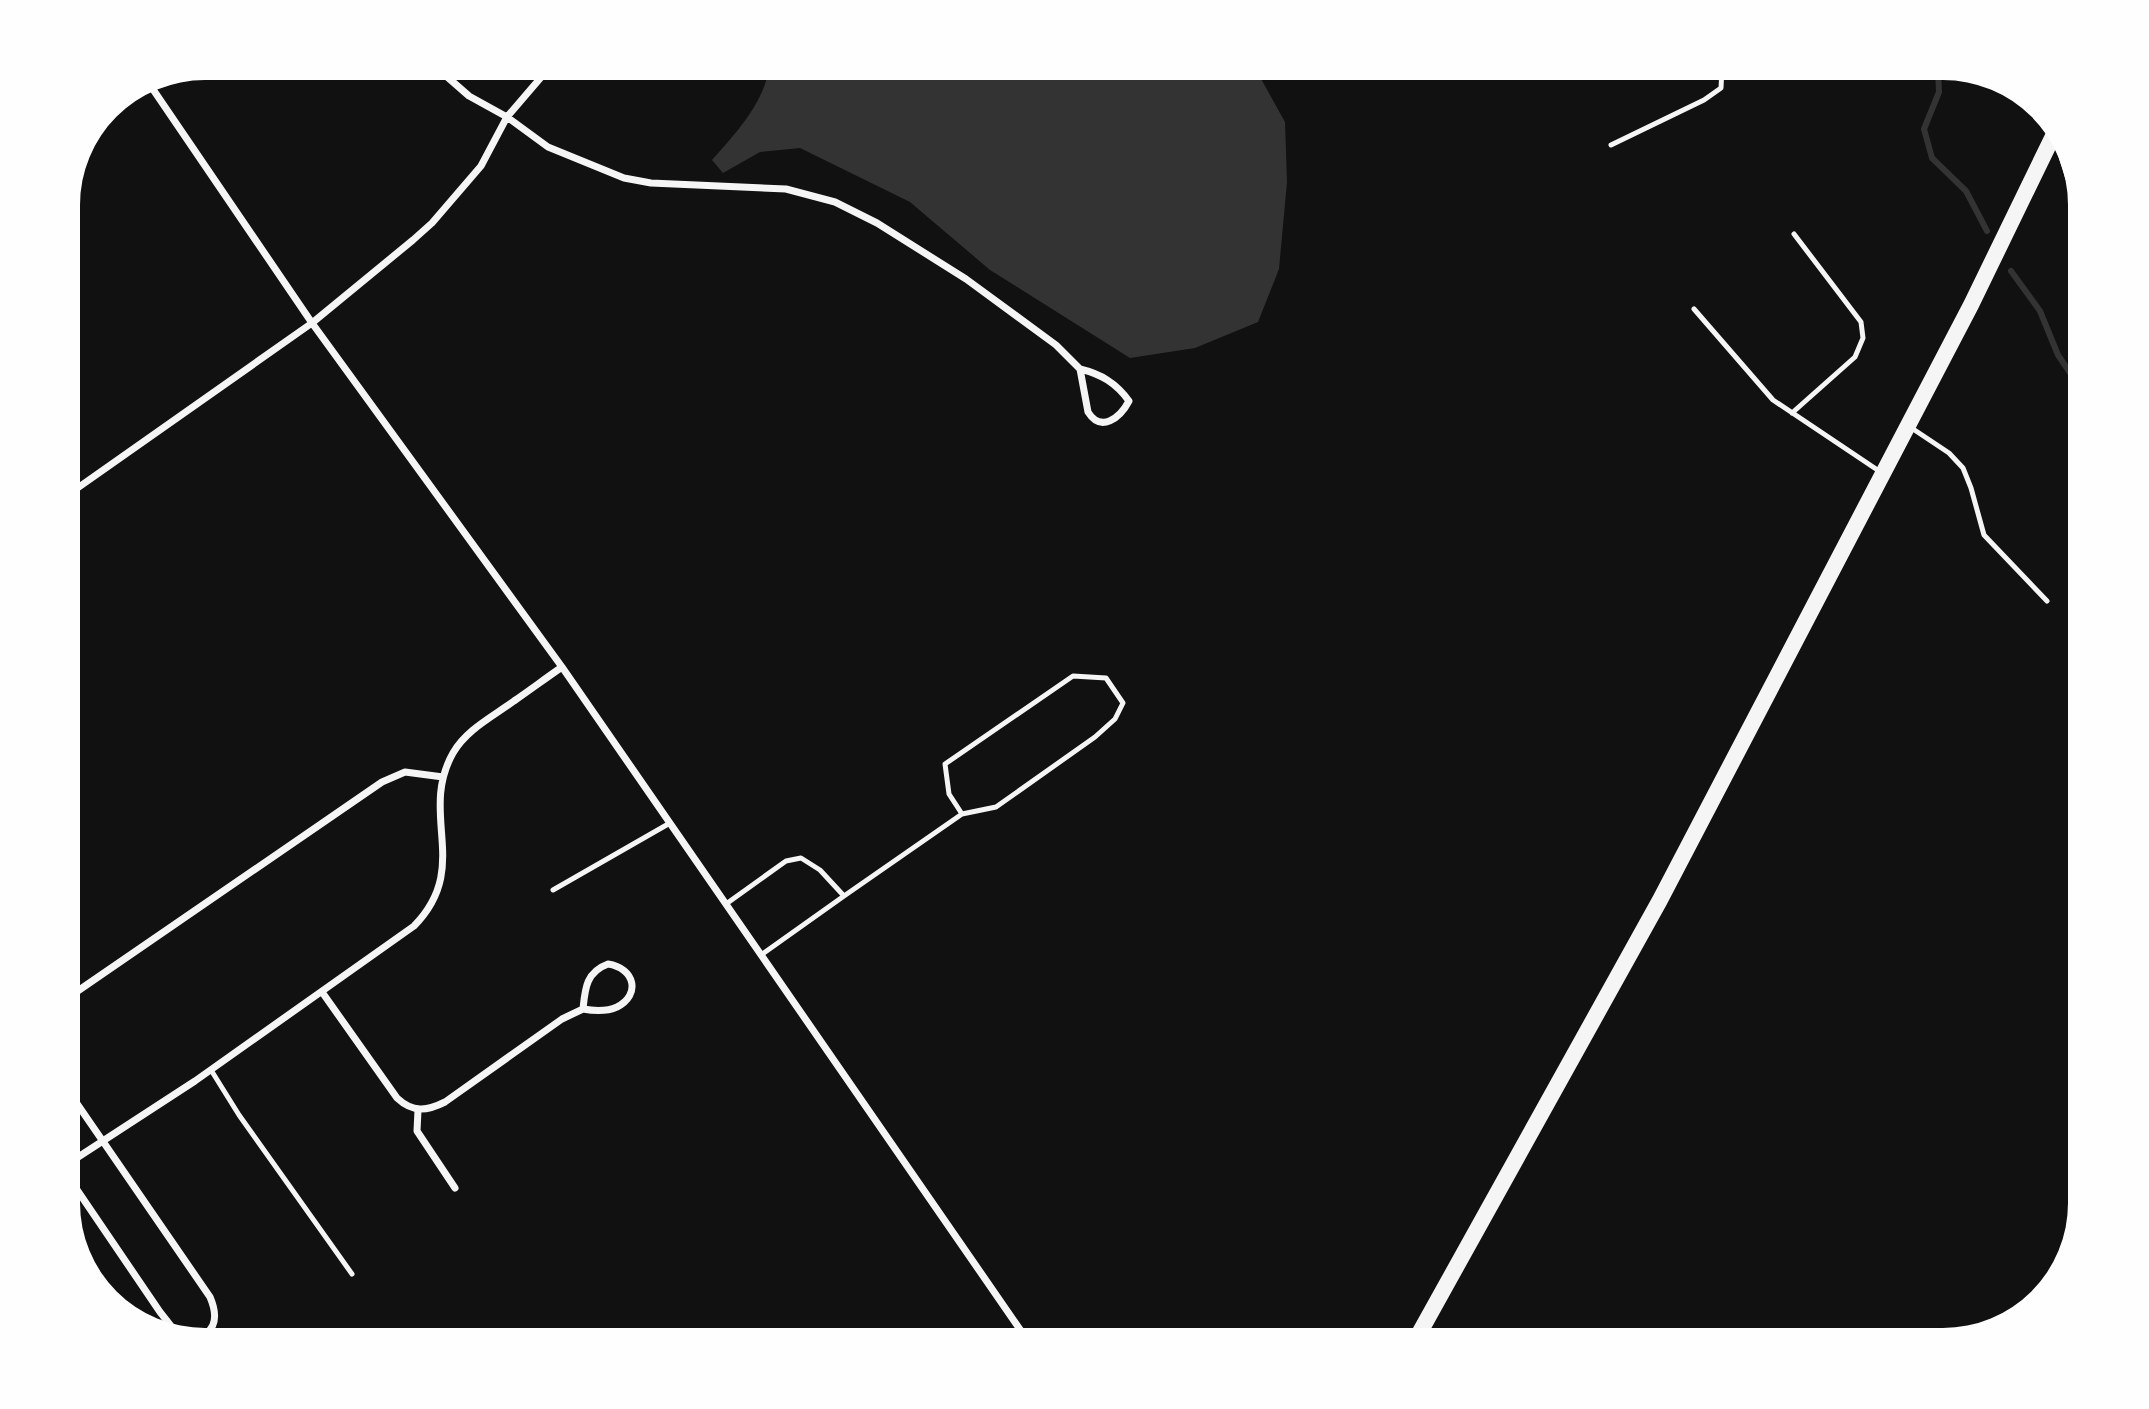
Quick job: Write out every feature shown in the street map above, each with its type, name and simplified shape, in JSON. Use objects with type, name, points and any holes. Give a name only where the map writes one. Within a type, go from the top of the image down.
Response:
[{"type":"main road","points":[[1422,1328],[1660,900],[2053,146]]},
{"type":"street","points":[[451,80],[469,96],[507,117],[548,147],[624,178],[651,183],[786,189],[835,202],[877,223],[966,279],[1056,345],[1080,369],[1094,372],[1114,384],[1129,401],[1124,411],[1109,422],[1097,422],[1092,418],[1088,412],[1080,369]]},
{"type":"street","points":[[81,486],[312,323],[413,240],[432,223],[481,166],[507,117],[539,80]]},
{"type":"street","points":[[155,92],[312,323],[562,667],[1019,1328]]},
{"type":"street","points":[[81,1155],[211,1070],[255,1036],[406,932],[428,912],[442,879],[444,861],[440,804],[443,777],[452,754],[472,731],[562,667]]},
{"type":"street","points":[[81,989],[382,782],[405,772],[443,777]]},
{"type":"street","points":[[322,992],[397,1098],[407,1107],[418,1110],[431,1109],[445,1102],[562,1019],[583,1009],[608,1010],[620,1006],[629,996],[632,984],[628,973],[619,966],[608,964],[597,968],[589,977],[585,988],[583,1009]]},
{"type":"street","points":[[81,1110],[210,1297],[216,1310],[215,1322],[211,1328]]},
{"type":"street","points":[[418,1110],[417,1131],[455,1188]]},
{"type":"street","points":[[81,1196],[169,1323]]},
{"type":"lane","points":[[1611,145],[1704,100],[1721,89],[1721,80]]},
{"type":"lane","points":[[1792,413],[1855,357],[1863,338],[1861,321],[1794,234]]},
{"type":"lane","points":[[1694,309],[1773,400],[1883,473]]},
{"type":"lane","points":[[1908,425],[1949,453],[1963,468],[1984,535],[2047,601]]},
{"type":"lane","points":[[761,955],[962,814],[996,807],[1105,728],[1115,719],[1123,703],[1106,678],[1073,676],[945,764],[949,794],[962,814]]},
{"type":"lane","points":[[553,890],[670,823]]},
{"type":"lane","points":[[726,904],[786,861],[801,858],[820,870],[844,896]]},
{"type":"lane","points":[[211,1070],[239,1115],[352,1274]]},
{"type":"shaded area","points":[[1262,80],[1285,122],[1287,182],[1279,269],[1258,322],[1195,348],[1130,358],[990,270],[910,202],[800,148],[760,152],[723,173],[712,160],[755,106],[766,81]]},
{"type":"waterway","points":[[1938,80],[1939,92],[1924,129],[1932,158],[1966,191],[1987,231]]},
{"type":"waterway","points":[[2011,271],[2040,311],[2058,355],[2068,370]]}]
